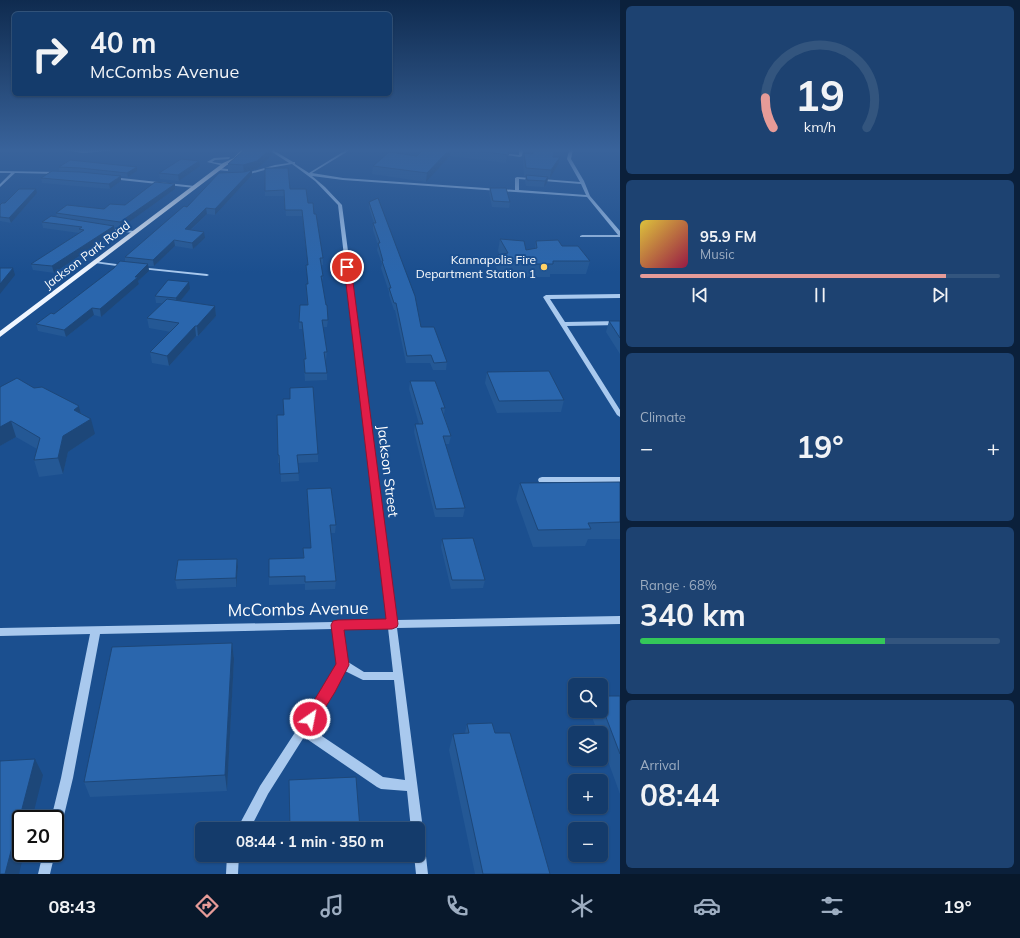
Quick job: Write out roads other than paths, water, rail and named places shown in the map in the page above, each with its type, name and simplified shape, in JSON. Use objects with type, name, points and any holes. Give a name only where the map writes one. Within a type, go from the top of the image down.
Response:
[{"type":"main road","name":"Jackson Park Road","points":[[0,335],[189,191]]},
{"type":"street","name":"Jackson Street","points":[[327,191],[340,205],[416,822]]},
{"type":"street","points":[[514,191],[588,196]]},
{"type":"street","points":[[586,191],[588,196],[620,235]]},
{"type":"street","points":[[99,228],[134,232]]},
{"type":"street","points":[[582,236],[620,235]]},
{"type":"street","points":[[95,262],[207,275]]},
{"type":"street","points":[[620,296],[546,297],[620,415]]},
{"type":"street","points":[[563,324],[620,323]]},
{"type":"street","points":[[542,480],[620,480]]},
{"type":"street","name":"McCombs Avenue","points":[[0,632],[620,620]]},
{"type":"street","points":[[247,822],[264,790],[330,688],[343,665],[338,625]]},
{"type":"street","points":[[59,810],[96,630]]},
{"type":"street","points":[[343,665],[363,676],[399,676]]},
{"type":"street","points":[[303,730],[381,783],[412,786]]},
{"type":"street","points":[[44,874],[47,862]]},
{"type":"street","points":[[232,874],[233,862]]},
{"type":"street","points":[[421,862],[422,874]]},
{"type":"place","name":"Kannapolis Fire Department Station 1","points":[[544,267]]}]
